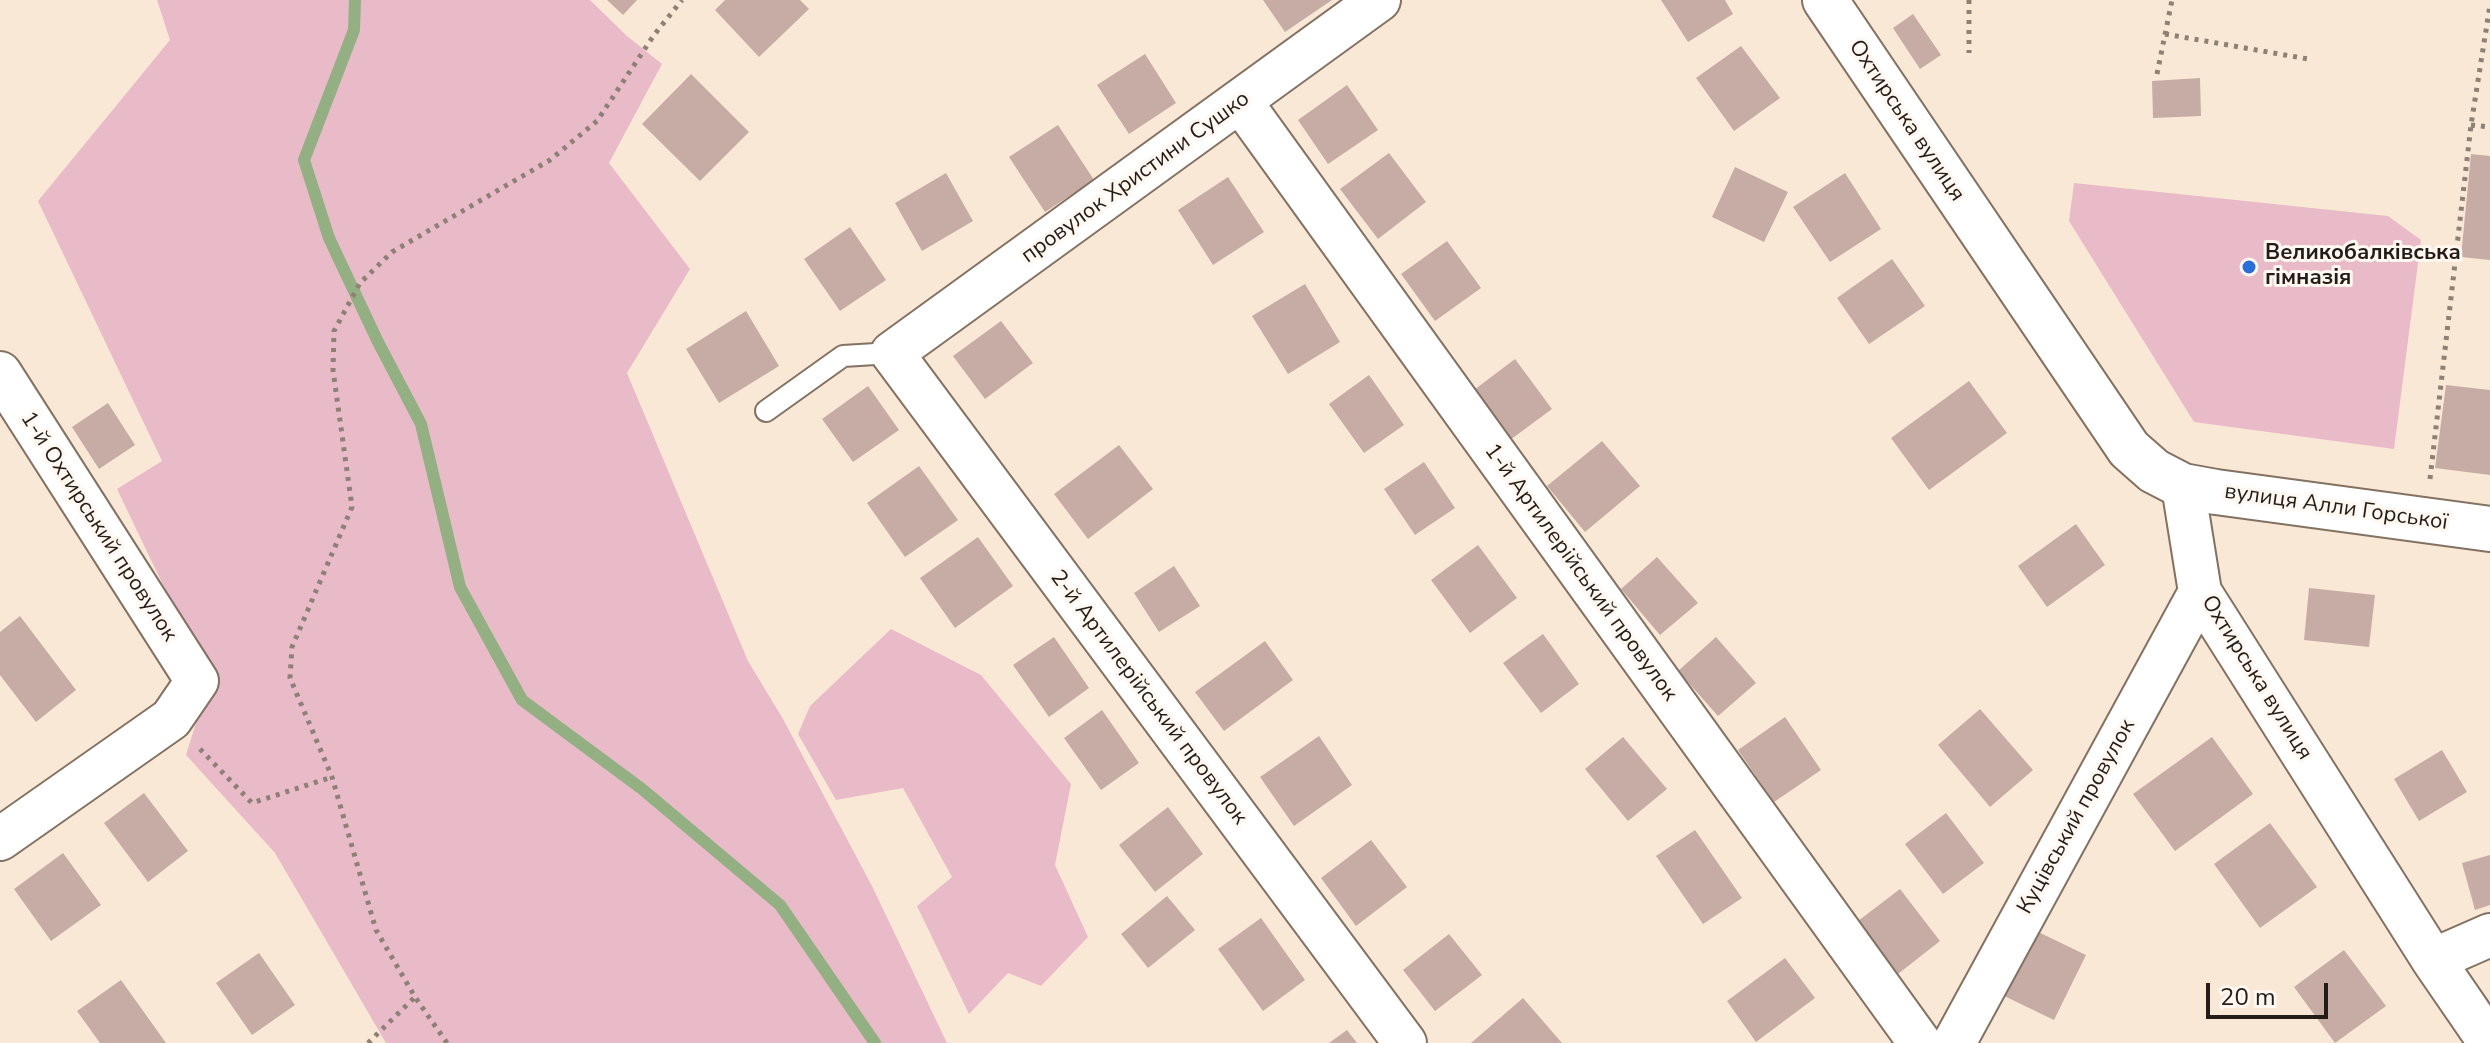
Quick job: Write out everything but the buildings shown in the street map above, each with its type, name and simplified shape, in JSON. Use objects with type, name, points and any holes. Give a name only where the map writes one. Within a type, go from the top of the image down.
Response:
[{"type":"street","name":"провулок Христини Сушко","points":[[892,353],[1379,0]]},
{"type":"street","name":"Охтирська вулиця","points":[[1825,0],[2129,449],[2154,471],[2183,486],[2200,592],[2433,960],[2490,1043]]},
{"type":"street","name":"1-й Артилерійський провулок","points":[[1241,102],[1920,1043]]},
{"type":"street","name":"2-й Артилерійський провулок","points":[[892,353],[1405,1043]]},
{"type":"street","name":"1-й Охтирський провулок","points":[[0,373],[197,681],[171,719]]},
{"type":"street","name":"вулиця Алли Горської","points":[[2183,486],[2490,529]]},
{"type":"street","name":"Куцівський провулок","points":[[1954,1043],[2200,592]]},
{"type":"street","points":[[0,839],[171,719]]},
{"type":"street","points":[[2433,960],[2490,935]]},
{"type":"lane","points":[[766,411],[843,356],[892,353]]},
{"type":"path","points":[[447,1043],[415,997],[376,930],[332,777],[290,678],[292,647],[352,507],[333,370],[334,331],[360,283],[392,252],[550,160],[597,121],[654,35],[682,0]]},
{"type":"path","points":[[1969,0],[1969,53]]},
{"type":"path","points":[[2157,74],[2172,0]]},
{"type":"path","points":[[2429,485],[2471,125],[2490,5]]},
{"type":"path","points":[[2165,34],[2308,59]]},
{"type":"path","points":[[2471,125],[2490,127]]},
{"type":"path","points":[[171,719],[252,803],[332,777]]},
{"type":"path","points":[[368,1043],[415,997]]},
{"type":"shaded area","points":[[157,0],[590,0],[662,64],[609,163],[690,269],[627,373],[748,661],[783,719],[872,886],[947,1043],[386,1043],[275,853],[186,755],[209,681],[117,489],[162,461],[38,201],[170,40]]},
{"type":"shaded area","points":[[2074,183],[2388,216],[2421,240],[2394,449],[2194,422],[2069,221]]},
{"type":"shaded area","points":[[891,629],[981,675],[1071,784],[1055,865],[1088,937],[1041,986],[1008,973],[969,1014],[917,906],[952,877],[903,788],[836,800],[798,734],[810,706]]},
{"type":"waterway","points":[[355,0],[354,30],[304,160],[329,238],[421,424],[460,587],[522,700],[642,789],[780,905],[875,1043]]},
{"type":"place","name":"Великобалківська гімназія","points":[[2249,267]]}]
